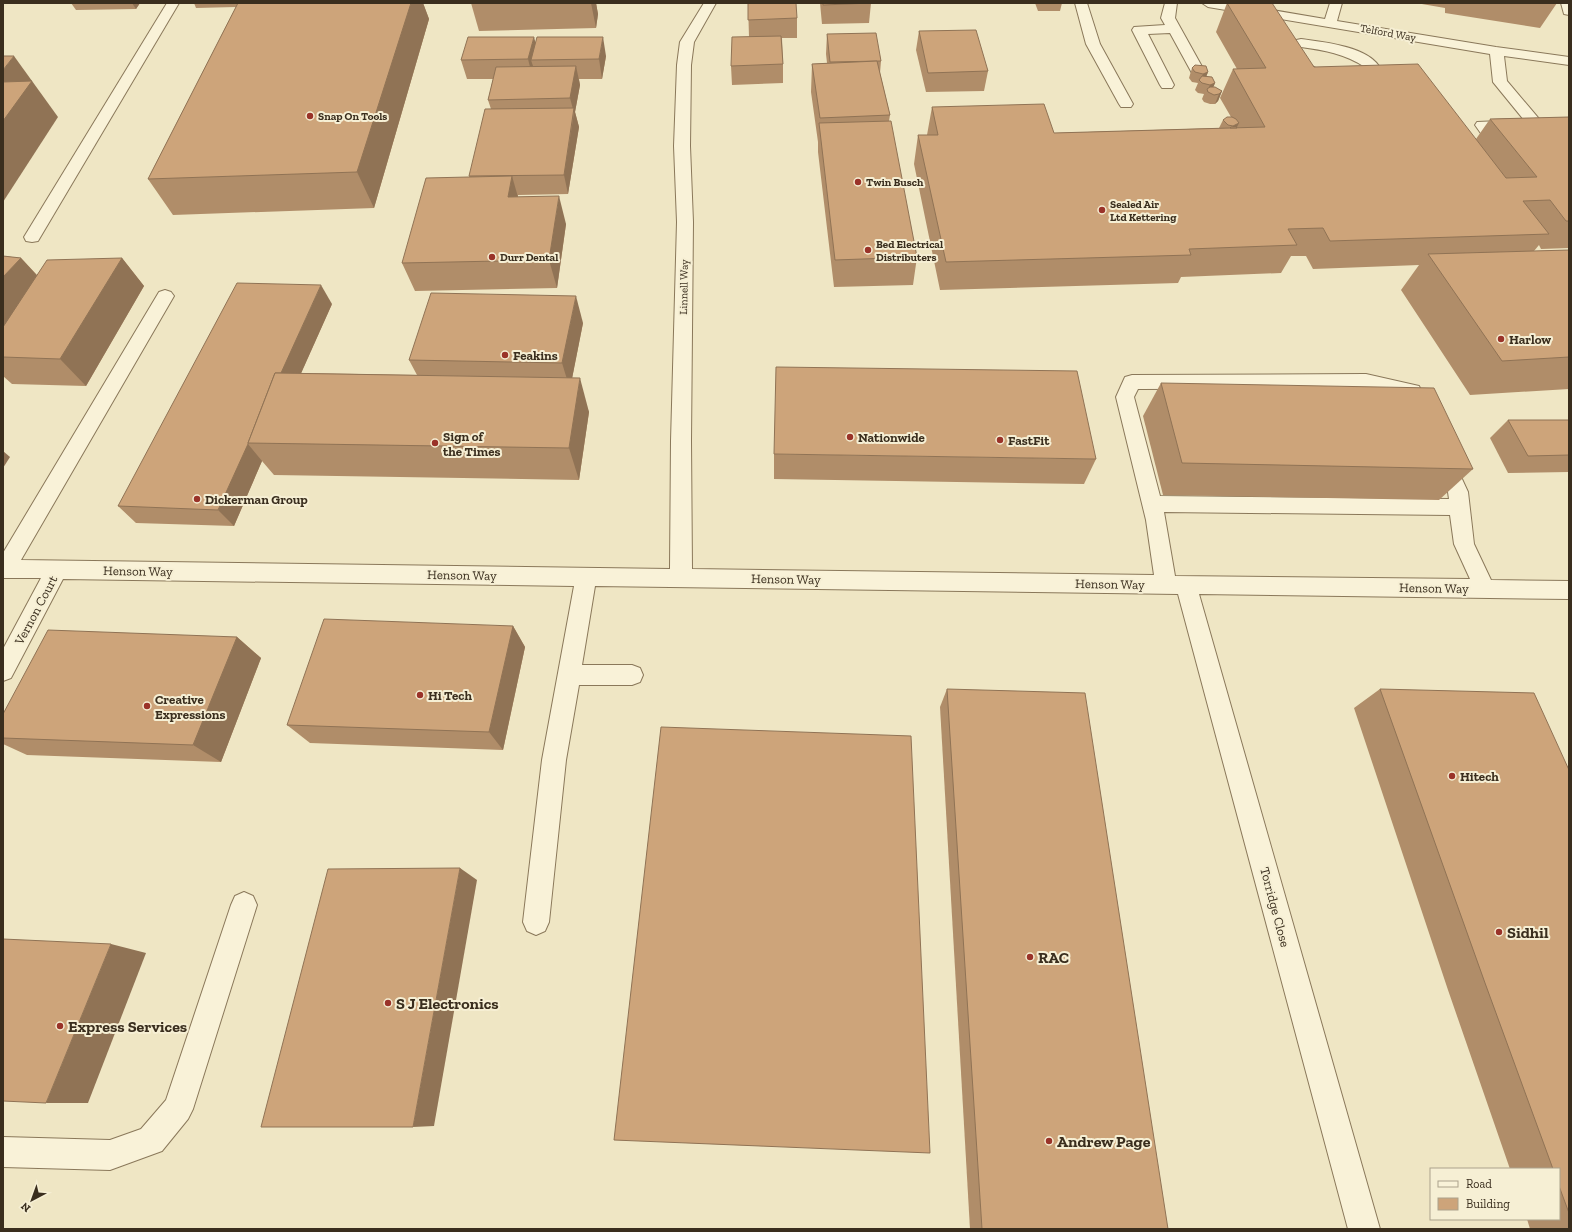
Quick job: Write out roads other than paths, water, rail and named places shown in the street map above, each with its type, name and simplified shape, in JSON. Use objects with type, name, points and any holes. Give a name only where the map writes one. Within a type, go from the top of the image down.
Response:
[{"type":"street","points":[[32,237],[173,3]]},
{"type":"street","name":"Linnell Way","points":[[681,577],[681,441],[685,222],[682,146],[684,65],[687,42],[710,3]]},
{"type":"street","points":[[1081,3],[1093,44],[1126,104]]},
{"type":"street","points":[[1171,3],[1168,18],[1198,72]]},
{"type":"street","name":"Telford Way","points":[[1208,3],[1496,51],[1569,61]]},
{"type":"street","points":[[1330,23],[1336,3]]},
{"type":"street","points":[[1567,3],[1569,11]]},
{"type":"street","points":[[1301,43],[1302,19]]},
{"type":"street","points":[[1167,84],[1139,30],[1174,29]]},
{"type":"street","points":[[1301,43],[1345,50],[1361,58],[1372,66],[1371,72],[1361,78],[1325,77],[1311,72],[1290,58],[1287,50],[1292,45],[1301,43]]},
{"type":"street","points":[[1496,51],[1500,82],[1536,125]]},
{"type":"street","points":[[1492,139],[1482,125],[1569,124]]},
{"type":"street","points":[[4,569],[165,296]]},
{"type":"street","name":"Torridge Close","points":[[1364,1229],[1152,504],[1125,397],[1132,382],[1366,381],[1412,391],[1425,420]]},
{"type":"street","points":[[1435,442],[1458,492],[1464,544],[1485,588]]},
{"type":"street","points":[[1152,504],[1460,507]]},
{"type":"street","name":"Henson Way","points":[[4,569],[1569,590]]},
{"type":"street","name":"Vernon Court","points":[[3,671],[57,570]]},
{"type":"street","points":[[536,922],[554,760],[586,576]]},
{"type":"street","points":[[568,675],[632,675]]},
{"type":"street","points":[[3,1152],[110,1155],[151,1140],[178,1109],[244,904]]},
{"type":"place","name":"Snap On Tools","points":[[310,116]]},
{"type":"place","name":"Twin Busch","points":[[858,182]]},
{"type":"place","name":"Sealed Air Ltd Kettering","points":[[1102,210]]},
{"type":"place","name":"Bed Electrical Distributers","points":[[868,250]]},
{"type":"place","name":"Durr Dental","points":[[492,257]]},
{"type":"place","name":"Harlow","points":[[1501,339]]},
{"type":"place","name":"Feakins","points":[[505,355]]},
{"type":"place","name":"Nationwide","points":[[850,437]]},
{"type":"place","name":"FastFit","points":[[1000,440]]},
{"type":"place","name":"Sign of the Times","points":[[435,443]]},
{"type":"place","name":"Dickerman Group","points":[[197,499]]},
{"type":"place","name":"Hi Tech","points":[[420,695]]},
{"type":"place","name":"Creative Expressions","points":[[147,706]]},
{"type":"place","name":"Hitech","points":[[1452,776]]},
{"type":"place","name":"Sidhil","points":[[1499,932]]},
{"type":"place","name":"RAC","points":[[1030,957]]},
{"type":"place","name":"S J Electronics","points":[[388,1003]]},
{"type":"place","name":"Express Services","points":[[60,1026]]},
{"type":"place","name":"Andrew Page","points":[[1049,1141]]}]
